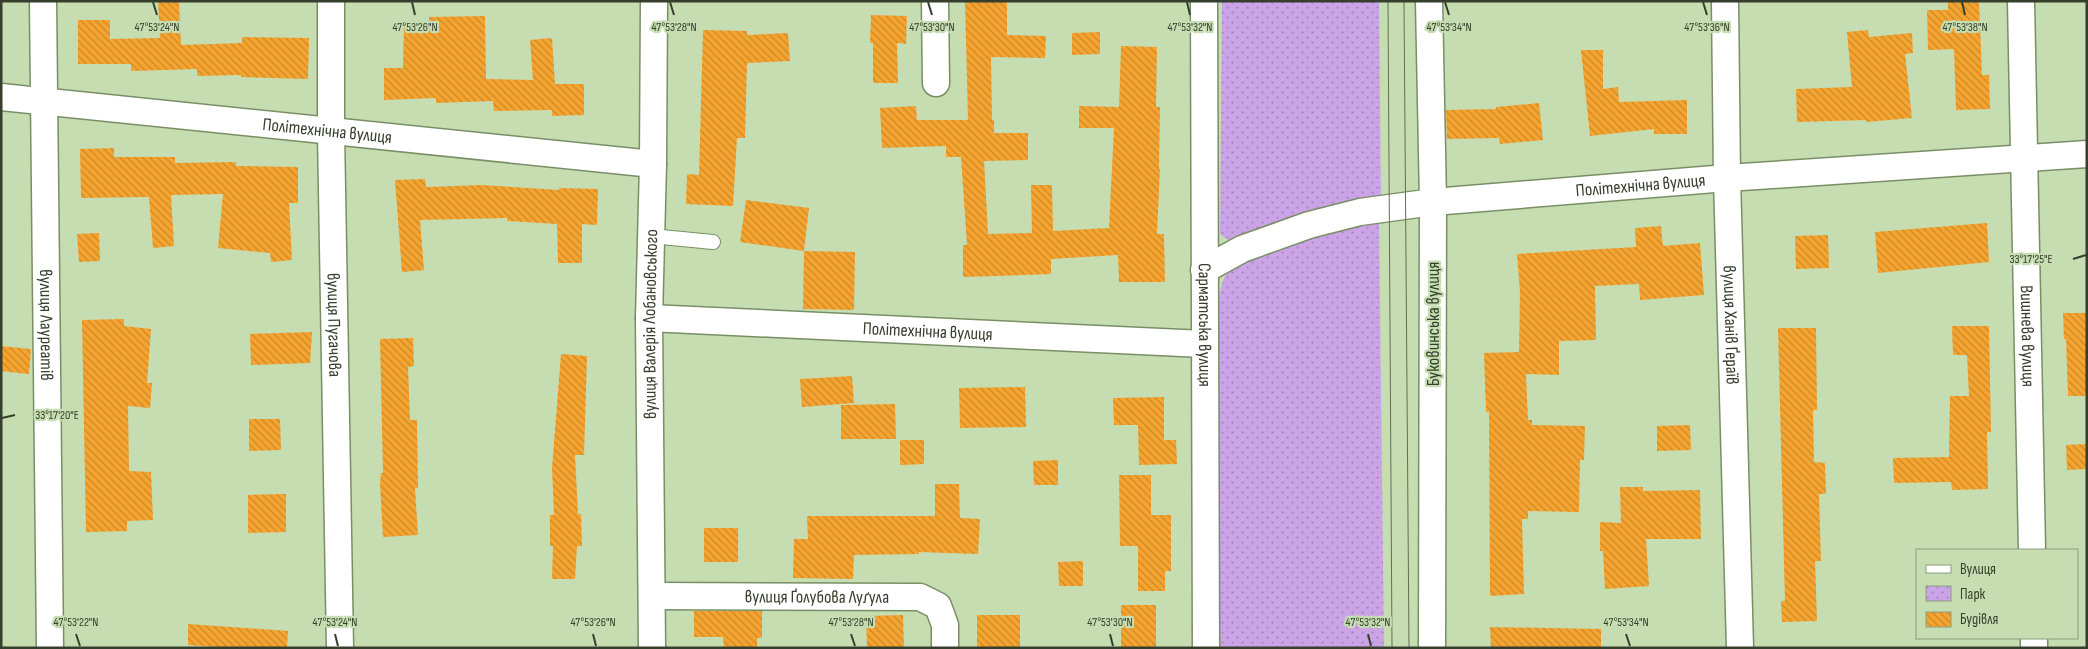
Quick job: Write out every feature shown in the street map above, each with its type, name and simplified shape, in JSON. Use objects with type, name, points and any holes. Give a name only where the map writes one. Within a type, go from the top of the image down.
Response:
[{"type":"street","name":"вулиця Лауреатів","points":[[43,1],[50,648]]},
{"type":"street","name":"вулиця Пугачова","points":[[331,1],[331,132],[340,648]]},
{"type":"street","name":"вулиця Валерія Лобановського","points":[[652,648],[649,318],[654,164],[654,1]]},
{"type":"street","points":[[934,1],[936,83]]},
{"type":"street","name":"Сарматська вулиця","points":[[1204,1],[1206,648]]},
{"type":"street","name":"Буковинська вулиця","points":[[1430,1],[1433,202],[1432,648]]},
{"type":"street","name":"вулиця Ханів Ґераїв","points":[[1725,1],[1727,178],[1740,648]]},
{"type":"street","name":"Вишнева вулиця","points":[[2021,1],[2032,549]]},
{"type":"street","name":"Політехнічна вулиця","points":[[1,97],[654,164]]},
{"type":"street","name":"Політехнічна вулиця","points":[[1204,270],[1242,250],[1309,225],[1360,212],[1433,202],[1727,178],[2087,154]]},
{"type":"street","name":"Політехнічна вулиця","points":[[649,318],[1204,344]]},
{"type":"street","name":"вулиця Ґолубова Луґула","points":[[652,596],[920,597],[938,606],[945,625],[945,648]]},
{"type":"lane","points":[[651,236],[714,242]]},
{"type":"green space","points":[[1222,1],[1379,1],[1381,202],[1240,241],[1228,240],[1220,234]]},
{"type":"green space","points":[[1379,221],[1384,648],[1215,648],[1218,301],[1224,278],[1234,266],[1271,247],[1319,233]]},
{"type":"building","points":[[158,1],[179,1],[181,45],[242,43],[242,37],[309,38],[308,79],[241,77],[241,75],[197,76],[197,69],[131,71],[131,64],[78,64],[78,20],[110,20],[110,39],[160,38]]},
{"type":"building","points":[[965,1],[1007,1],[1007,35],[1046,36],[1045,58],[991,57],[994,133],[1028,133],[1028,160],[984,161],[988,234],[1032,233],[1031,185],[1052,185],[1053,231],[1109,228],[1114,128],[1079,128],[1079,106],[1119,107],[1121,46],[1157,47],[1156,107],[1160,107],[1160,169],[1157,234],[1164,234],[1165,282],[1119,282],[1118,255],[1051,259],[1051,274],[963,277],[963,245],[967,245],[961,157],[946,157],[946,146],[882,148],[880,108],[916,106],[917,120],[968,120]]},
{"type":"building","points":[[1948,1],[1979,1],[1982,75],[1989,75],[1990,109],[1956,110],[1954,49],[1928,50],[1927,10],[1948,10]]},
{"type":"building","points":[[871,15],[907,16],[906,44],[897,43],[898,83],[873,83],[873,43],[870,43]]},
{"type":"building","points":[[485,16],[486,79],[533,80],[530,40],[552,38],[555,84],[584,84],[584,115],[552,116],[552,110],[494,111],[493,101],[436,103],[436,98],[384,100],[384,68],[403,68],[404,24],[429,24],[429,17]]},
{"type":"building","points":[[703,30],[747,31],[747,35],[788,33],[790,61],[747,63],[745,138],[737,138],[733,206],[686,204],[687,174],[699,175]]},
{"type":"building","points":[[1868,30],[1869,37],[1912,33],[1913,53],[1905,54],[1912,118],[1866,122],[1866,120],[1797,122],[1796,89],[1852,87],[1847,32]]},
{"type":"building","points":[[1100,32],[1100,54],[1072,55],[1072,33]]},
{"type":"building","points":[[1581,50],[1603,50],[1603,89],[1618,87],[1619,102],[1687,100],[1687,134],[1654,134],[1654,129],[1590,136]]},
{"type":"building","points":[[1539,103],[1543,140],[1500,144],[1499,138],[1447,139],[1446,110],[1496,109],[1496,107]]},
{"type":"building","points":[[114,148],[114,157],[175,157],[175,163],[236,162],[236,166],[298,167],[298,203],[289,203],[292,260],[271,262],[270,253],[218,248],[223,194],[171,195],[174,246],[153,248],[149,197],[81,198],[80,149]]},
{"type":"building","points":[[425,179],[426,187],[482,185],[559,190],[559,188],[598,189],[597,225],[582,224],[582,263],[558,263],[557,224],[507,221],[507,218],[420,220],[424,270],[402,272],[395,180]]},
{"type":"building","points":[[746,200],[809,208],[804,251],[740,242]]},
{"type":"building","points":[[1987,223],[1989,262],[1878,273],[1875,232]]},
{"type":"building","points":[[1661,226],[1663,246],[1700,243],[1704,295],[1640,300],[1639,284],[1595,286],[1596,340],[1559,341],[1559,375],[1526,374],[1528,420],[1532,420],[1532,425],[1585,426],[1584,460],[1580,460],[1579,512],[1528,511],[1528,519],[1522,519],[1524,594],[1490,596],[1489,412],[1486,412],[1484,353],[1519,352],[1520,292],[1517,254],[1636,247],[1635,228]]},
{"type":"building","points":[[99,233],[100,261],[79,262],[77,234]]},
{"type":"building","points":[[1828,235],[1829,268],[1796,269],[1795,236]]},
{"type":"building","points":[[804,251],[855,252],[854,310],[803,309]]},
{"type":"building","points":[[2063,313],[2087,313],[2087,396],[2068,396]]},
{"type":"building","points":[[124,319],[124,326],[151,329],[147,383],[152,383],[150,408],[128,406],[129,471],[151,472],[153,520],[127,521],[127,531],[86,532],[82,320]]},
{"type":"building","points":[[1952,326],[1989,326],[1991,432],[1987,432],[1988,489],[1952,490],[1951,482],[1894,483],[1893,458],[1949,457],[1950,396],[1969,396],[1967,355],[1953,355]]},
{"type":"building","points":[[1778,328],[1816,328],[1817,410],[1813,410],[1814,462],[1825,463],[1826,494],[1819,494],[1821,561],[1815,561],[1817,621],[1782,622],[1781,601],[1785,601]]},
{"type":"building","points":[[312,332],[310,363],[251,365],[250,334]]},
{"type":"building","points":[[413,338],[414,366],[408,367],[410,420],[417,420],[418,488],[415,488],[418,535],[383,537],[380,484],[381,473],[383,473],[380,339]]},
{"type":"building","points":[[1,346],[31,349],[29,374],[1,371]]},
{"type":"building","points":[[561,354],[587,356],[584,455],[575,455],[578,514],[581,514],[582,546],[577,546],[575,579],[552,579],[553,546],[550,546],[550,515],[554,515],[552,468]]},
{"type":"building","points":[[852,376],[854,403],[802,407],[800,379]]},
{"type":"building","points":[[1025,387],[1026,427],[960,428],[959,388]]},
{"type":"building","points":[[1164,397],[1164,440],[1176,440],[1177,464],[1139,465],[1138,425],[1114,425],[1113,398]]},
{"type":"building","points":[[895,404],[896,439],[841,439],[841,405]]},
{"type":"building","points":[[249,419],[280,419],[281,450],[249,451]]},
{"type":"building","points":[[1690,425],[1691,450],[1657,451],[1657,426]]},
{"type":"building","points":[[900,440],[924,440],[924,464],[900,465]]},
{"type":"building","points":[[2087,444],[2087,469],[2067,470],[2066,445]]},
{"type":"building","points":[[1058,460],[1058,485],[1034,485],[1033,461]]},
{"type":"building","points":[[1119,475],[1151,475],[1151,515],[1171,515],[1171,571],[1165,571],[1165,591],[1138,591],[1138,546],[1120,546]]},
{"type":"building","points":[[935,484],[959,484],[960,518],[980,519],[978,554],[919,552],[919,554],[854,555],[853,579],[793,578],[794,539],[808,539],[807,516],[935,516]]},
{"type":"building","points":[[1620,487],[1643,487],[1643,491],[1700,490],[1701,539],[1646,539],[1649,586],[1605,589],[1603,551],[1600,551],[1600,522],[1621,523]]},
{"type":"building","points":[[286,494],[286,532],[248,533],[248,495]]},
{"type":"building","points":[[704,528],[738,528],[738,562],[704,562]]},
{"type":"building","points":[[1083,561],[1083,586],[1059,586],[1058,562]]},
{"type":"building","points":[[1121,605],[1156,605],[1156,648],[1121,648]]},
{"type":"building","points":[[694,611],[762,611],[762,638],[757,638],[757,648],[724,648],[723,637],[694,637]]},
{"type":"building","points":[[903,615],[904,648],[867,648],[866,616]]},
{"type":"building","points":[[977,615],[1020,615],[1020,648],[977,648]]},
{"type":"building","points":[[188,624],[288,631],[287,648],[234,648],[188,645]]},
{"type":"building","points":[[1490,627],[1601,629],[1601,648],[1491,648]]},
{"type":"tram line","points":[[1388,1],[1392,648]]},
{"type":"tram line","points":[[1404,1],[1409,648]]}]
